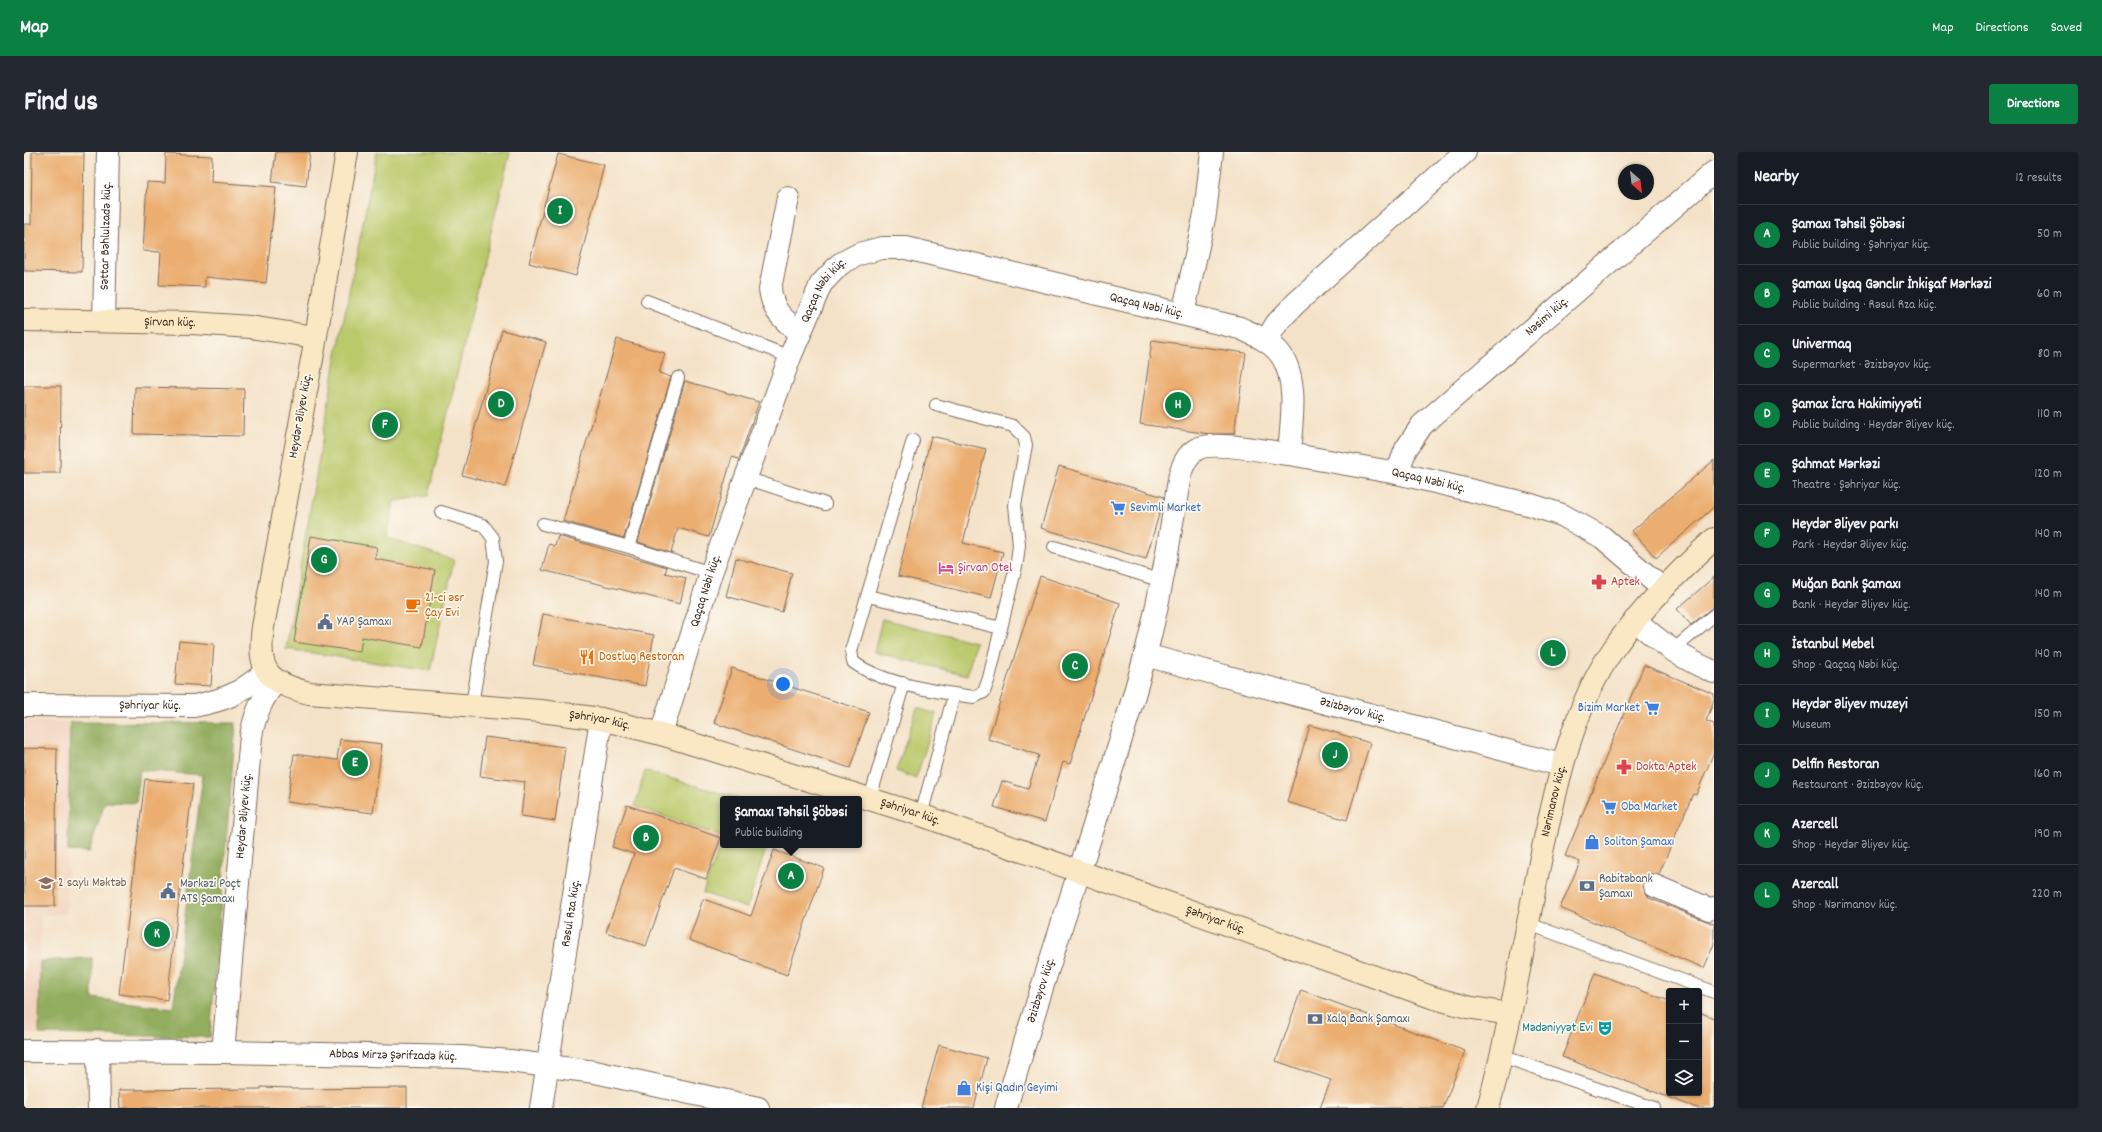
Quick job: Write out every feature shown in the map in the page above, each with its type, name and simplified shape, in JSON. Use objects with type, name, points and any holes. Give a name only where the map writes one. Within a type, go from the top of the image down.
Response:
[{"type":"street","name":"Səttar Bəhlulzadə küç.","points":[[104,321],[108,152]]},
{"type":"street","name":"Heydər Əliyev küç.","points":[[223,1052],[251,736],[258,708],[266,693],[271,677],[260,649],[263,627],[347,152]]},
{"type":"street","points":[[1183,314],[1205,214],[1212,152]]},
{"type":"street","points":[[1266,341],[1277,323],[1296,303],[1465,152]]},
{"type":"street","name":"Nəsimi küç.","points":[[1397,473],[1406,449],[1422,425],[1714,172]]},
{"type":"street","points":[[788,198],[770,289],[772,303],[778,313],[800,334]]},
{"type":"street","name":"Qaçaq Nəbi küç.","points":[[661,734],[711,573],[790,357],[821,284],[840,264],[859,254],[882,248],[906,248],[1240,328],[1266,341],[1281,355],[1289,374],[1293,404],[1289,454],[1397,473],[1528,504],[1562,515],[1602,537],[1663,589]]},
{"type":"street","name":"Şirvan küç.","points":[[24,320],[192,323],[250,327],[315,337]]},
{"type":"street","name":"Əzizbəyov küç.","points":[[1006,1108],[1145,655],[1162,581],[1180,474],[1184,461],[1197,449],[1213,445],[1289,454]]},
{"type":"street","name":"Nərimanov küç.","points":[[1488,1108],[1510,1014],[1526,923],[1561,765],[1586,698],[1613,648],[1635,620],[1663,589],[1714,539]]},
{"type":"street","points":[[1635,620],[1660,642],[1685,659],[1714,672]]},
{"type":"street","name":"Əzizbəyov küç.","points":[[1145,655],[1561,765]]},
{"type":"street","name":"Şəhriyar küç.","points":[[24,705],[194,706],[221,701],[271,677],[288,687],[309,693],[472,704],[601,719],[661,734],[921,815],[1434,998],[1467,1007],[1510,1014]]},
{"type":"street","name":"Rəsul Rza küç.","points":[[541,1108],[601,719]]},
{"type":"street","points":[[1655,886],[1709,909],[1714,908]]},
{"type":"street","points":[[98,1050],[99,1108]]},
{"type":"street","name":"Abbas Mirzə Şərifzadə küç.","points":[[24,1051],[98,1050],[462,1057],[549,1064],[595,1072],[758,1108]]},
{"type":"lane","points":[[647,301],[790,357]]},
{"type":"lane","points":[[629,547],[678,378]]},
{"type":"lane","points":[[913,440],[851,651],[853,662],[864,670],[904,683],[954,695],[974,698],[984,692],[1017,562],[1019,545],[1014,505],[1026,445],[1024,436],[1013,426],[936,405]]},
{"type":"lane","points":[[746,478],[825,504]]},
{"type":"lane","points":[[441,512],[483,526],[493,538],[496,561],[472,704]]},
{"type":"lane","points":[[543,524],[629,547],[711,573]]},
{"type":"lane","points":[[1054,547],[1162,581]]},
{"type":"lane","points":[[868,596],[1001,628]]},
{"type":"lane","points":[[1672,650],[1714,615]]},
{"type":"lane","points":[[870,798],[904,683]]},
{"type":"lane","points":[[921,815],[954,695]]},
{"type":"lane","points":[[1526,923],[1714,992]]},
{"type":"lane","points":[[1501,1056],[1654,1108]]},
{"type":"shaded area","name":"2 saylı Məktəb","points":[[24,721],[70,722],[67,914],[41,915],[39,1034],[24,1034]]},
{"type":"green space","points":[[377,152],[510,152],[428,496],[394,501],[387,538],[454,560],[430,671],[286,649],[337,354]]},
{"type":"green space","points":[[882,619],[976,642],[967,675],[874,652]]},
{"type":"green space","points":[[917,708],[937,714],[916,778],[896,771]]},
{"type":"green space","points":[[70,722],[236,723],[210,1037],[39,1034],[40,961],[92,958],[92,998],[173,1008],[203,775],[140,770],[136,803],[105,802],[89,852],[68,851]]},
{"type":"green space","points":[[645,771],[731,796],[720,796],[720,836],[635,806]]},
{"type":"green space","points":[[720,847],[766,848],[747,908],[703,893]]},
{"type":"building","points":[[32,152],[84,152],[82,272],[24,271],[24,224],[31,224]]},
{"type":"building","points":[[276,152],[310,152],[306,186],[272,182]]},
{"type":"building","points":[[166,154],[212,156],[211,182],[276,187],[266,283],[205,277],[205,287],[159,285],[161,252],[143,251],[147,182],[165,183]]},
{"type":"building","points":[[558,154],[604,165],[576,276],[529,263]]},
{"type":"building","points":[[502,330],[546,342],[505,487],[462,475]]},
{"type":"building","points":[[617,339],[665,353],[659,373],[671,377],[624,538],[563,521]]},
{"type":"building","points":[[1152,340],[1246,353],[1234,434],[1210,434],[1140,424]]},
{"type":"building","points":[[685,381],[759,402],[739,459],[732,457],[709,537],[678,528],[671,553],[638,542]]},
{"type":"building","points":[[24,386],[61,386],[60,473],[24,473]]},
{"type":"building","points":[[135,387],[244,389],[243,436],[134,434]]},
{"type":"building","points":[[931,436],[986,449],[963,543],[1003,552],[991,598],[898,576]]},
{"type":"building","points":[[1714,460],[1714,507],[1656,558],[1632,531]]},
{"type":"building","points":[[1059,466],[1164,497],[1146,559],[1041,528]]},
{"type":"building","points":[[311,536],[377,547],[375,559],[435,570],[422,647],[362,637],[360,652],[294,642]]},
{"type":"building","points":[[558,536],[667,567],[665,573],[686,578],[680,604],[542,570],[549,544],[555,546]]},
{"type":"building","points":[[736,558],[792,573],[782,612],[726,596]]},
{"type":"building","points":[[1040,576],[1120,603],[1070,764],[1063,762],[1045,822],[994,807],[1002,781],[1028,789],[1039,755],[988,739]]},
{"type":"building","points":[[1714,577],[1714,606],[1691,625],[1677,609]]},
{"type":"building","points":[[543,614],[654,635],[645,686],[533,665]]},
{"type":"building","points":[[179,641],[214,644],[211,686],[175,684]]},
{"type":"building","points":[[1644,665],[1714,694],[1714,701],[1706,721],[1714,724],[1714,752],[1696,795],[1693,794],[1659,874],[1647,876],[1643,881],[1643,887],[1649,898],[1714,924],[1714,944],[1704,968],[1560,908],[1580,862],[1565,856]]},
{"type":"building","points":[[732,668],[869,712],[850,768],[714,723]]},
{"type":"building","points":[[1310,725],[1370,743],[1347,820],[1287,802]]},
{"type":"building","points":[[485,737],[565,747],[555,821],[521,816],[525,782],[480,776]]},
{"type":"building","points":[[340,739],[382,744],[373,813],[287,802],[294,754],[337,760]]},
{"type":"building","points":[[24,748],[57,749],[55,906],[24,906]]},
{"type":"building","points":[[145,779],[193,784],[167,1000],[119,994]]},
{"type":"building","points":[[627,805],[720,838],[706,879],[674,868],[646,946],[606,932],[634,854],[612,847]]},
{"type":"building","points":[[774,850],[824,868],[787,975],[689,940],[703,899],[751,916]]},
{"type":"building","points":[[1595,973],[1666,1000],[1666,1096],[1702,1096],[1702,1013],[1714,1018],[1714,1108],[1697,1108],[1562,1057]]},
{"type":"building","points":[[1301,990],[1465,1051],[1443,1108],[1320,1108],[1331,1080],[1276,1061]]},
{"type":"building","points":[[939,1045],[987,1058],[974,1108],[921,1108]]},
{"type":"building","points":[[261,1087],[292,1089],[407,1088],[407,1108],[120,1108],[119,1090],[261,1089]]},
{"type":"place","name":"Heydər Əliyev muzeyi","points":[[560,211]]},
{"type":"place","name":"Şamax İcra Hakimiyyəti","points":[[501,404]]},
{"type":"place","name":"İstanbul Mebel","points":[[1178,405]]},
{"type":"place","name":"Heydər Əliyev parkı","points":[[385,425]]},
{"type":"place","name":"Sevimli Market","points":[[1118,508]]},
{"type":"place","name":"Muğan Bank Şamaxı","points":[[324,560]]},
{"type":"place","name":"Şirvan Otel","points":[[946,568]]},
{"type":"place","name":"Aptek","points":[[1599,582]]},
{"type":"place","name":"21-ci əsr Çay Evi","points":[[413,605]]},
{"type":"place","name":"YAP Şamaxı","points":[[325,622]]},
{"type":"place","name":"Azercall","points":[[1553,653]]},
{"type":"place","name":"Dostlug Restoran","points":[[587,657]]},
{"type":"place","name":"Univermaq","points":[[1075,666]]},
{"type":"place","name":"Bizim Market","points":[[1652,708]]},
{"type":"place","name":"Delfin Restoran","points":[[1335,755]]},
{"type":"place","name":"Şahmat Mərkəzi","points":[[355,763]]},
{"type":"place","name":"Dokta Aptek","points":[[1624,767]]},
{"type":"place","name":"Oba Market","points":[[1609,807]]},
{"type":"place","name":"Şamaxı Uşaq Gənclır İnkişaf Mərkəzi","points":[[646,838]]},
{"type":"place","name":"Soliton Şamaxı","points":[[1592,842]]},
{"type":"place","name":"Şamaxı Təhsil Şöbəsi","points":[[791,876]]},
{"type":"place","name":"2 saylı Məktəb","points":[[46,883]]},
{"type":"place","name":"Rabitəbank Şamaxı","points":[[1587,886]]},
{"type":"place","name":"Mərkəzi Poçt ATS Şamaxı","points":[[168,891]]},
{"type":"place","name":"Azercell","points":[[157,934]]},
{"type":"place","name":"Xalq Bank Şamaxı","points":[[1315,1019]]},
{"type":"place","name":"Mədəniyyət Evi","points":[[1605,1028]]},
{"type":"place","name":"Kişi Qadın Geyimi","points":[[964,1088]]}]
